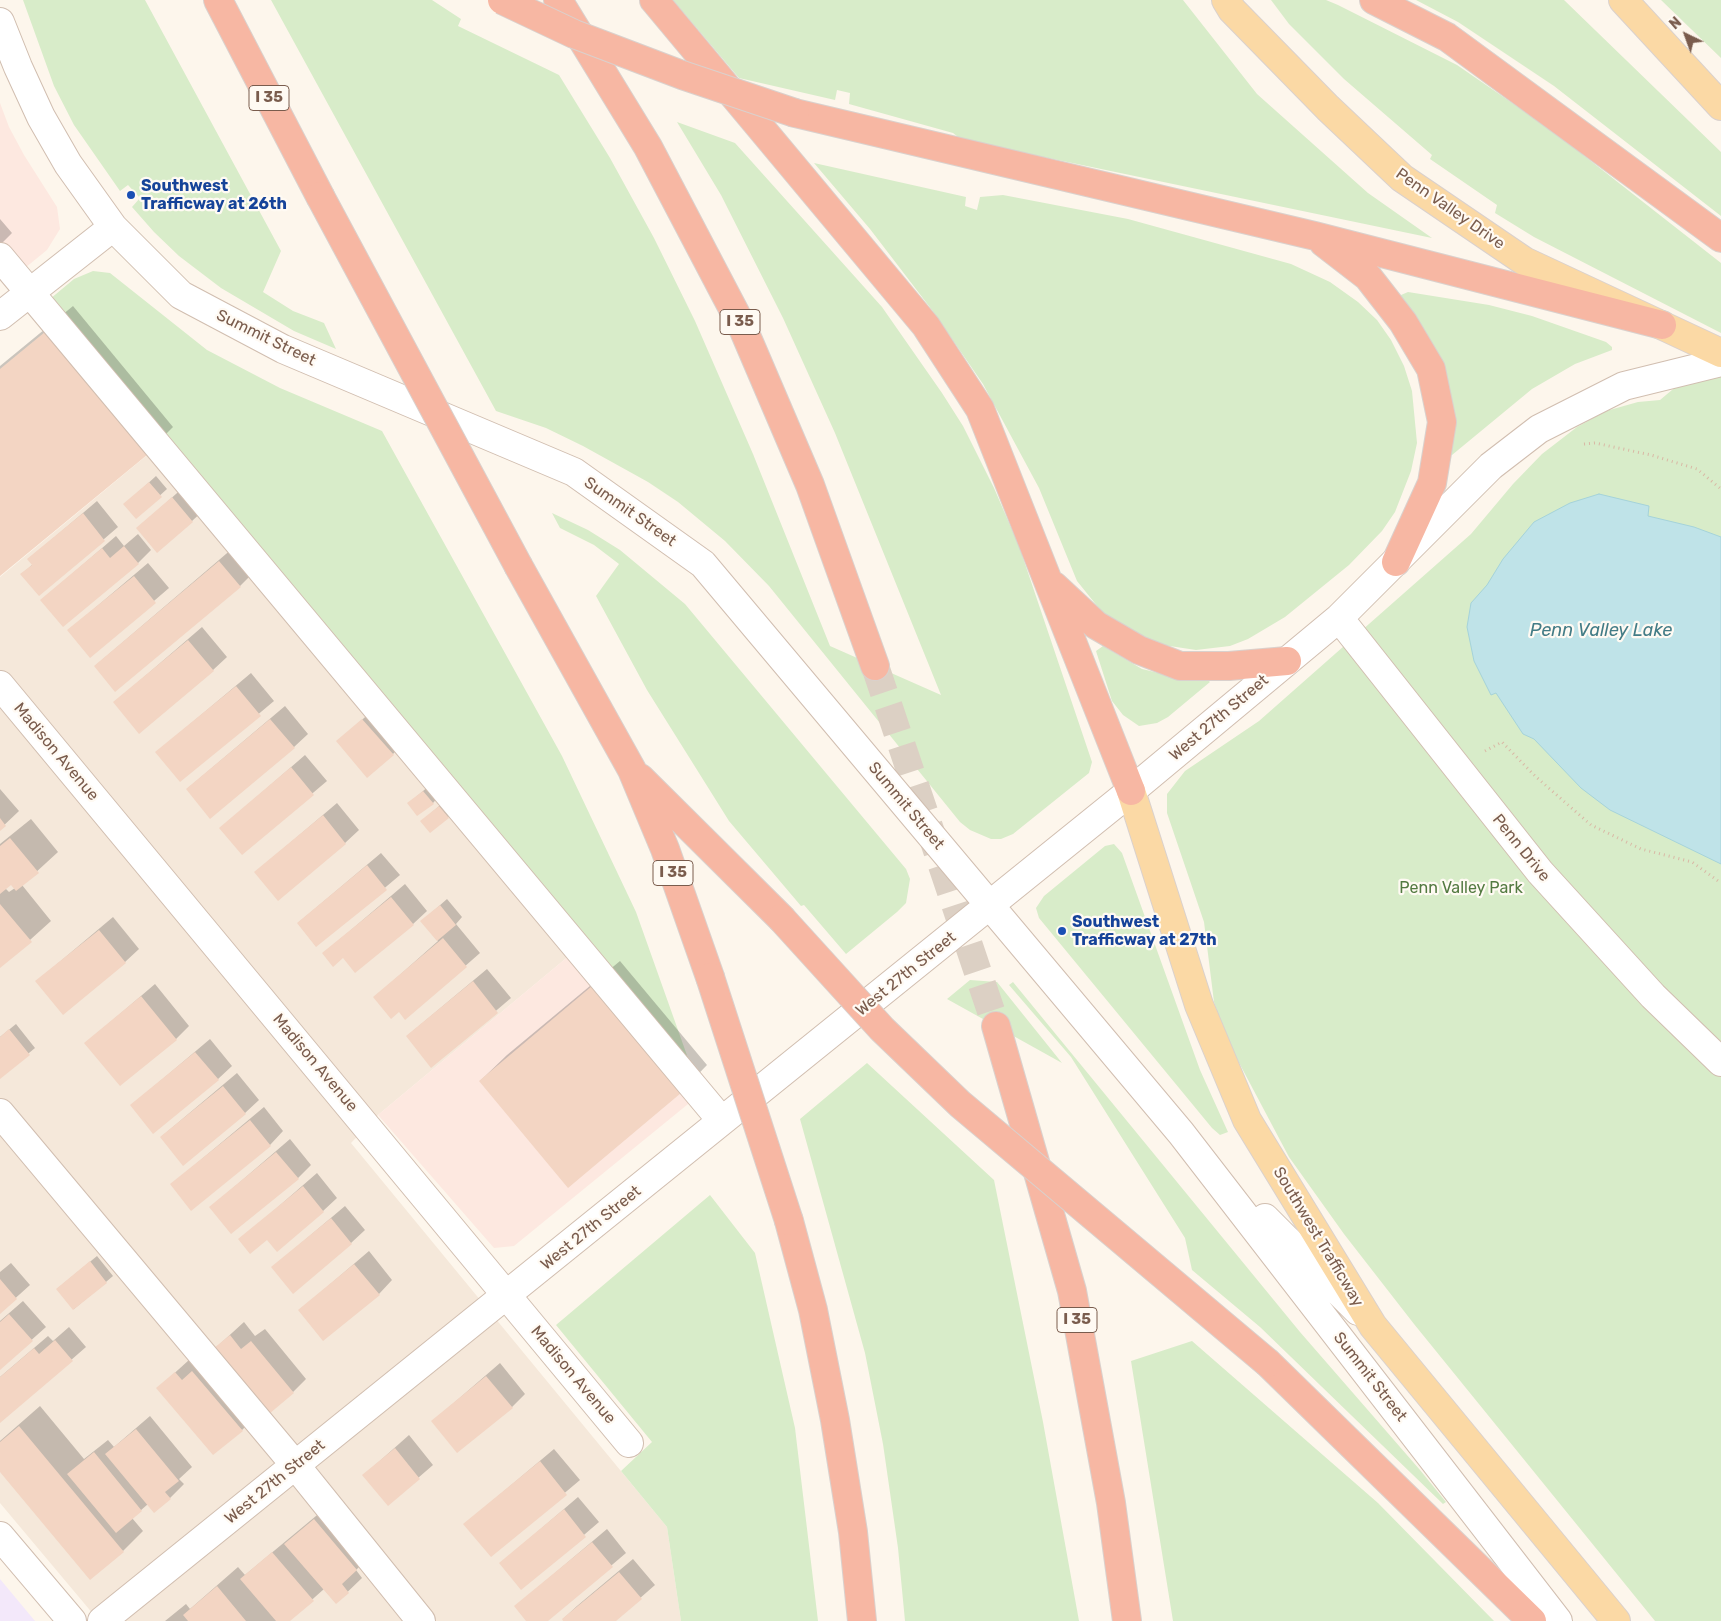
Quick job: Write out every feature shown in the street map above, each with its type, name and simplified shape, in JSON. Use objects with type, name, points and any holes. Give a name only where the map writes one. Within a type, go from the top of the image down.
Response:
[{"type":"highway","name":"I 35","points":[[218,0],[320,196],[519,567],[632,770],[665,849],[710,977],[789,1221],[813,1310],[835,1420],[853,1532],[862,1621]]},
{"type":"highway","points":[[502,0],[583,37],[682,75],[795,113],[1315,236],[1662,325]]},
{"type":"highway","name":"I 35","points":[[558,0],[648,147],[742,326],[810,485],[875,666]]},
{"type":"highway","points":[[654,0],[926,326],[980,409],[1131,791]]},
{"type":"highway","points":[[1374,0],[1446,37],[1721,238]]},
{"type":"highway","points":[[1315,236],[1368,277],[1403,322],[1431,369],[1442,422],[1432,483],[1396,562]]},
{"type":"highway","points":[[1048,580],[1096,626],[1139,650],[1180,666],[1229,666],[1287,661]]},
{"type":"highway","points":[[632,770],[781,918],[882,1028],[960,1104],[1268,1363],[1532,1621]]},
{"type":"highway","name":"I 35","points":[[996,1026],[1072,1291],[1111,1503],[1127,1621]]},
{"type":"main road","name":"Penn Valley Drive","points":[[1226,0],[1232,10],[1328,108],[1402,178],[1524,261],[1721,353]]},
{"type":"main road","points":[[1623,0],[1721,106]]},
{"type":"main road","name":"Southwest Trafficway","points":[[1131,791],[1199,1005],[1247,1120],[1373,1326],[1616,1621]]},
{"type":"street","name":"Summit Street","points":[[0,22],[18,67],[42,117],[68,164],[113,227],[181,296],[283,349],[574,472],[703,564],[1181,1133],[1558,1621]]},
{"type":"street","points":[[0,316],[113,227]]},
{"type":"street","points":[[0,257],[722,1121]]},
{"type":"street","name":"West 27th Street","points":[[102,1621],[1131,791],[1339,618],[1491,466],[1539,429],[1624,386],[1721,362]]},
{"type":"street","name":"Penn Drive","points":[[1339,618],[1540,872],[1653,996],[1721,1062]]},
{"type":"street","name":"Madison Avenue","points":[[0,684],[629,1443]]},
{"type":"street","points":[[0,1113],[296,1466],[422,1621]]},
{"type":"street","name":"Summit Street","points":[[1181,1133],[1373,1326]]},
{"type":"street","points":[[0,1536],[72,1621]]},
{"type":"path","points":[[1576,445],[1595,443],[1651,455],[1696,469],[1721,488]]},
{"type":"path","points":[[1480,754],[1502,742],[1535,776],[1591,825],[1642,849],[1692,862],[1721,883]]},
{"type":"shaded area","points":[[0,103],[9,127],[24,155],[57,207],[60,229],[47,250],[9,281],[0,270]]},
{"type":"shaded area","points":[[151,452],[570,955],[378,1115],[351,1143],[667,1527],[681,1621],[99,1621],[0,1503],[0,577]]},
{"type":"shaded area","points":[[570,955],[693,1100],[514,1246],[494,1248],[378,1115]]},
{"type":"shaded area","points":[[0,1579],[35,1621],[0,1621]]},
{"type":"green space","points":[[23,0],[145,0],[281,251],[263,292],[293,311],[324,323],[336,349],[294,331],[221,288],[179,256],[154,232],[132,207],[140,198],[128,185],[120,191],[74,125],[54,86]]},
{"type":"green space","points":[[271,0],[432,0],[461,19],[458,26],[559,75],[610,158],[654,238],[695,321],[753,454],[830,646],[941,695],[835,433],[783,318],[721,195],[677,122],[735,143],[882,307],[963,426],[994,488],[1019,546],[1092,762],[1089,773],[1013,834],[1001,839],[991,839],[970,830],[960,822],[769,586],[725,541],[678,502],[648,482],[546,428],[496,411]]},
{"type":"green space","points":[[673,0],[1183,0],[1257,94],[1368,193],[1432,238],[962,140],[953,133],[849,104],[850,93],[837,90],[835,100],[739,78]]},
{"type":"green space","points":[[1271,0],[1326,0],[1338,5],[1457,65],[1550,129],[1721,263],[1721,333],[1534,237],[1495,213],[1497,205],[1430,159],[1432,155],[1344,79],[1289,24]]},
{"type":"green space","points":[[1416,0],[1564,0],[1721,152],[1721,216],[1554,86],[1458,22]]},
{"type":"green space","points":[[1661,0],[1721,0],[1721,58]]},
{"type":"green space","points":[[814,163],[966,197],[965,206],[977,210],[980,197],[1003,195],[1128,219],[1291,264],[1330,282],[1358,302],[1377,320],[1391,340],[1404,366],[1412,391],[1417,443],[1411,471],[1395,512],[1382,531],[1349,565],[1285,617],[1248,639],[1230,646],[1196,650],[1163,645],[1139,637],[1102,612],[1077,581],[1039,488],[983,384],[932,310],[870,229]]},
{"type":"green space","points":[[93,271],[110,273],[207,350],[280,388],[382,431],[562,756],[636,912],[694,1075],[50,299],[74,279]]},
{"type":"green space","points":[[1408,292],[1489,305],[1532,316],[1606,342],[1612,347],[1612,350],[1575,364],[1532,389],[1452,455],[1448,453],[1402,299],[1401,295]]},
{"type":"green space","name":"Penn Valley Park","points":[[1721,349],[1721,1621],[1655,1621],[1414,1324],[1344,1234],[1289,1157],[1227,1040],[1214,1002],[1204,922],[1167,813],[1167,794],[1185,771],[1259,721],[1471,534],[1513,484],[1542,454],[1577,427],[1606,411],[1638,402],[1660,400]]},
{"type":"green space","points":[[552,513],[588,530],[620,550],[685,604],[906,869],[910,879],[906,903],[846,954],[804,905],[801,906],[729,821],[647,690],[596,596],[619,564],[594,545],[560,528]]},
{"type":"green space","points":[[1103,646],[1142,669],[1163,674],[1205,677],[1210,682],[1168,717],[1157,723],[1139,726],[1123,715],[1112,701],[1096,651]]},
{"type":"green space","points":[[1114,844],[1122,853],[1200,1070],[1228,1132],[1220,1135],[1212,1128],[1039,918],[1036,908],[1044,896],[1105,846]]},
{"type":"green space","points":[[970,980],[997,982],[1062,1063],[947,999]]},
{"type":"green space","points":[[1013,982],[1300,1332],[1446,1502],[1443,1504],[1260,1327],[1192,1270],[1185,1238],[1071,1057],[1009,985]]},
{"type":"green space","points":[[867,1063],[994,1180],[1043,1422],[1079,1621],[905,1621],[898,1548],[883,1444],[865,1353],[800,1119]]},
{"type":"green space","points":[[710,1195],[755,1253],[795,1428],[818,1621],[681,1621],[667,1527],[621,1471],[652,1442],[556,1325]]},
{"type":"green space","points":[[1192,1341],[1378,1503],[1494,1621],[1173,1621],[1131,1361]]},
{"type":"water","name":"Penn Valley Lake","points":[[1599,494],[1649,506],[1648,516],[1694,527],[1721,537],[1721,864],[1610,810],[1581,788],[1534,739],[1523,734],[1496,693],[1491,695],[1474,661],[1467,627],[1471,603],[1487,585],[1503,559],[1534,522],[1570,503]]},
{"type":"building","points":[[45,332],[147,455],[0,576],[0,369]]},
{"type":"building","points":[[149,482],[162,497],[136,519],[123,504]]},
{"type":"building","points":[[172,497],[193,522],[157,553],[136,528]]},
{"type":"building","points":[[83,513],[105,541],[39,596],[20,574],[32,565],[27,559]]},
{"type":"building","points":[[124,546],[139,564],[63,627],[40,600],[102,548],[110,558]]},
{"type":"building","points":[[219,561],[241,587],[115,692],[94,666]]},
{"type":"building","points":[[134,576],[156,603],[90,658],[67,630]]},
{"type":"building","points":[[188,640],[214,671],[139,734],[113,702]]},
{"type":"building","points":[[236,686],[261,716],[180,782],[155,752]]},
{"type":"building","points":[[270,719],[295,748],[210,819],[186,789]]},
{"type":"building","points":[[362,719],[394,755],[367,778],[336,741]]},
{"type":"building","points":[[291,767],[314,795],[242,855],[219,828]]},
{"type":"building","points":[[423,791],[434,804],[417,816],[407,803]]},
{"type":"building","points":[[439,806],[449,818],[430,833],[420,821]]},
{"type":"building","points":[[323,815],[346,844],[278,901],[254,872]]},
{"type":"building","points":[[0,818],[6,826],[0,831]]},
{"type":"building","points":[[10,838],[39,873],[16,891],[11,885],[0,894],[0,846]]},
{"type":"building","points":[[367,865],[387,890],[316,947],[297,923]]},
{"type":"building","points":[[391,897],[414,925],[355,973],[343,958],[333,967],[322,953]]},
{"type":"building","points":[[0,904],[32,942],[0,968]]},
{"type":"building","points":[[440,905],[456,925],[437,941],[420,921]]},
{"type":"building","points":[[99,930],[126,963],[63,1015],[35,981]]},
{"type":"building","points":[[443,938],[467,967],[405,1020],[399,1012],[391,1019],[373,997]]},
{"type":"building","points":[[473,981],[498,1013],[431,1068],[406,1036]]},
{"type":"building","points":[[592,986],[681,1093],[568,1188],[479,1081]]},
{"type":"building","points":[[141,996],[177,1040],[120,1086],[84,1043]]},
{"type":"building","points":[[9,1029],[30,1055],[0,1079],[0,1037]]},
{"type":"building","points":[[195,1052],[219,1080],[153,1134],[130,1105]]},
{"type":"building","points":[[223,1086],[246,1114],[183,1166],[160,1137]]},
{"type":"building","points":[[250,1120],[271,1146],[191,1211],[170,1184]]},
{"type":"building","points":[[276,1152],[299,1179],[231,1234],[209,1207]]},
{"type":"building","points":[[303,1186],[324,1212],[277,1252],[267,1240],[250,1254],[238,1239]]},
{"type":"building","points":[[331,1218],[352,1244],[293,1294],[271,1267]]},
{"type":"building","points":[[90,1261],[107,1283],[73,1310],[56,1289]]},
{"type":"building","points":[[354,1264],[380,1295],[323,1341],[298,1310]]},
{"type":"building","points":[[0,1279],[17,1299],[0,1314]]},
{"type":"building","points":[[9,1314],[33,1341],[0,1370],[0,1322]]},
{"type":"building","points":[[230,1335],[241,1349],[251,1341],[294,1393],[263,1419],[208,1353]]},
{"type":"building","points":[[55,1340],[73,1361],[0,1423],[0,1377],[34,1348],[39,1354]]},
{"type":"building","points":[[192,1371],[243,1431],[213,1455],[156,1388],[175,1372],[182,1380]]},
{"type":"building","points":[[486,1376],[513,1408],[457,1453],[431,1421]]},
{"type":"building","points":[[19,1426],[124,1552],[90,1580],[0,1472],[0,1442]]},
{"type":"building","points":[[136,1429],[179,1481],[165,1492],[171,1499],[154,1513],[105,1454]]},
{"type":"building","points":[[395,1448],[420,1479],[388,1506],[362,1475]]},
{"type":"building","points":[[94,1452],[142,1511],[116,1533],[67,1474]]},
{"type":"building","points":[[540,1461],[567,1495],[491,1557],[463,1524]]},
{"type":"building","points":[[564,1509],[586,1537],[521,1590],[499,1563]]},
{"type":"building","points":[[314,1519],[357,1570],[342,1584],[349,1593],[336,1604],[284,1544]]},
{"type":"building","points":[[592,1542],[613,1567],[548,1621],[526,1621],[514,1606]]},
{"type":"building","points":[[272,1552],[314,1601],[290,1621],[276,1621],[240,1579]]},
{"type":"building","points":[[619,1572],[642,1599],[616,1621],[563,1621],[562,1619]]},
{"type":"building","points":[[217,1586],[246,1621],[188,1621],[183,1615]]},
{"type":"tunnel","points":[[875,666],[996,1026]]},
{"type":"place","name":"Southwest Trafficway at 26th","points":[[131,195]]},
{"type":"place","name":"Southwest Trafficway at 27th","points":[[1062,931]]}]
